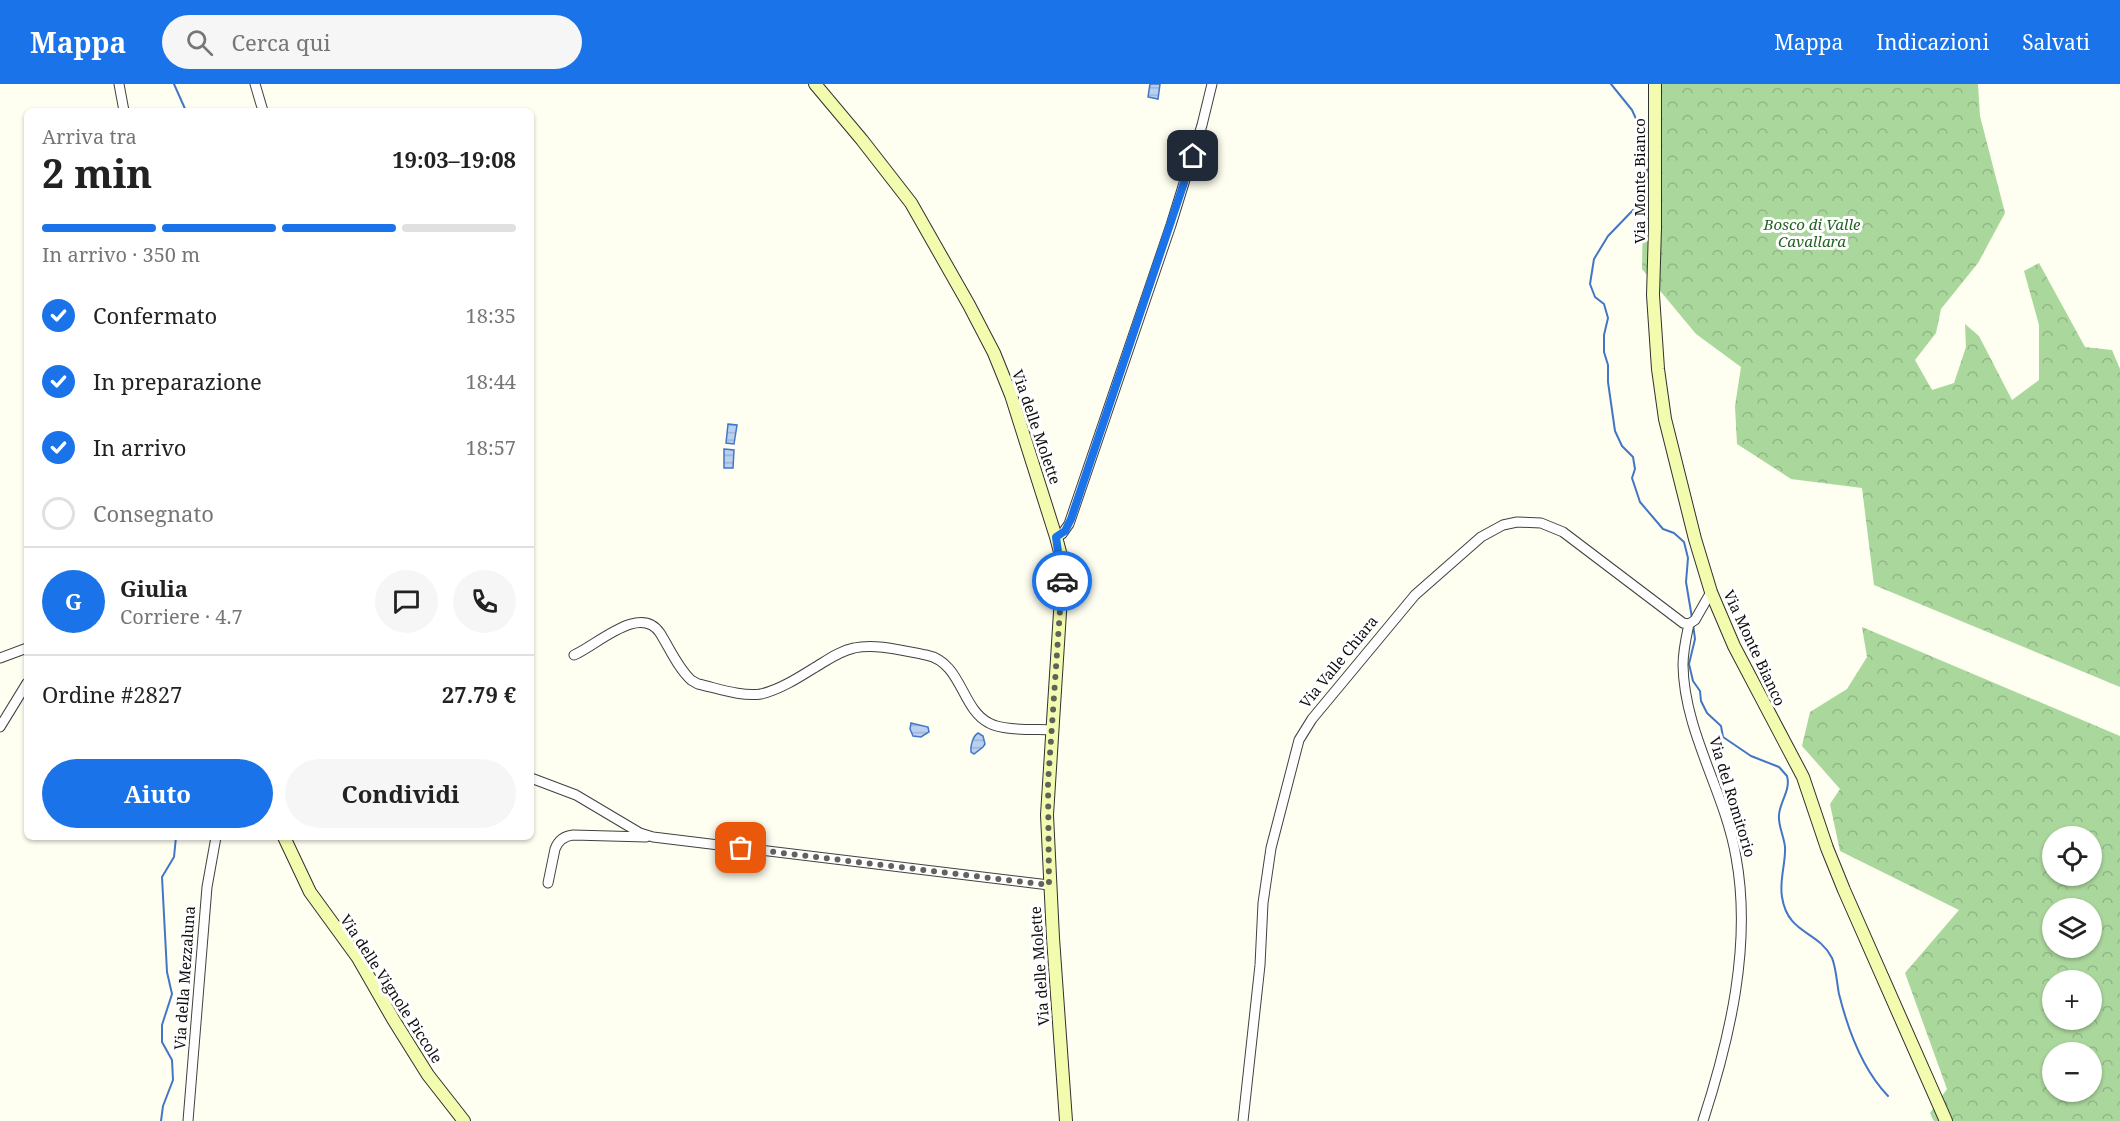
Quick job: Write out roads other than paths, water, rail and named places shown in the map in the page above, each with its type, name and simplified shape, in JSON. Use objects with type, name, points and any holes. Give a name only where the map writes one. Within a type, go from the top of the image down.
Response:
[{"type":"street","points":[[119,84],[123,108]]},
{"type":"street","points":[[255,84],[262,108]]},
{"type":"street","name":"Via delle Molette","points":[[815,84],[901,189],[973,312],[994,353],[1011,395],[1056,537],[1062,581],[1047,807],[1049,885],[1066,1121]]},
{"type":"street","points":[[1056,537],[1062,534],[1069,524],[1097,444],[1175,215],[1212,84]]},
{"type":"street","name":"Via Monte Bianco","points":[[1655,84],[1653,295],[1660,396],[1695,539],[1711,592],[1741,663],[1803,777],[1844,890],[1946,1121]]},
{"type":"street","name":"Via Valle Chiara","points":[[1244,1121],[1266,880],[1271,848],[1299,740],[1312,719],[1415,595],[1488,532],[1509,524],[1533,522],[1554,528],[1580,543],[1680,622],[1689,624]]},
{"type":"street","points":[[1689,624],[1695,620],[1711,592]]},
{"type":"street","points":[[574,655],[627,625],[635,622],[645,623],[658,630],[691,680],[698,684],[755,694],[782,686],[839,653],[852,648],[872,647],[918,654],[938,658],[946,665],[976,711],[987,722],[997,726],[1052,730]]},
{"type":"street","name":"Via del Romitorio","points":[[1689,624],[1684,657],[1686,694],[1736,856],[1742,911],[1733,999],[1720,1065],[1702,1121]]},
{"type":"street","points":[[0,658],[24,649]]},
{"type":"street","points":[[0,728],[24,688]]},
{"type":"street","points":[[534,779],[569,792],[640,833],[660,838]]},
{"type":"street","points":[[548,883],[555,849],[567,836],[660,838],[1049,885]]},
{"type":"street","name":"Via della Mezzaluna","points":[[189,1121],[207,886],[215,840]]},
{"type":"street","name":"Via delle Vignole Piccole","points":[[285,840],[310,892],[358,958],[428,1075],[464,1121]]},
{"type":"water","points":[[1150,84],[1160,84],[1158,99],[1148,97]]},
{"type":"water","points":[[728,424],[737,425],[734,444],[726,443]]},
{"type":"water","points":[[724,449],[734,450],[733,468],[724,468]]},
{"type":"water","points":[[911,723],[928,727],[929,732],[921,737],[913,736],[910,729]]},
{"type":"water","points":[[978,733],[983,736],[985,744],[974,754],[971,752],[971,744]]},
{"type":"waterway","points":[[174,84],[185,108]]},
{"type":"waterway","points":[[1611,84],[1632,110],[1637,121],[1647,150],[1647,181],[1636,207],[1608,236],[1594,259],[1590,284],[1595,297],[1604,304],[1608,318],[1604,335],[1604,352],[1608,365],[1615,431],[1622,446],[1633,457],[1635,469],[1632,478],[1640,502],[1663,529],[1674,533],[1684,542],[1688,558],[1686,582],[1692,618]]},
{"type":"waterway","points":[[1693,624],[1695,639],[1689,664],[1693,681],[1700,691],[1701,701],[1707,713],[1721,726],[1723,737],[1751,756],[1779,767],[1787,776],[1788,786],[1779,819],[1785,847],[1781,891],[1785,909],[1790,919],[1819,942],[1832,958],[1839,994],[1852,1035],[1863,1061],[1888,1096]]},
{"type":"waterway","points":[[161,1121],[163,1106],[173,1080],[172,1060],[162,1042],[162,1025],[172,994],[167,972],[162,877],[174,857],[176,840]]},
{"type":"park label","name":"Bosco di Valle Cavallara","points":[[1812,234]]}]
